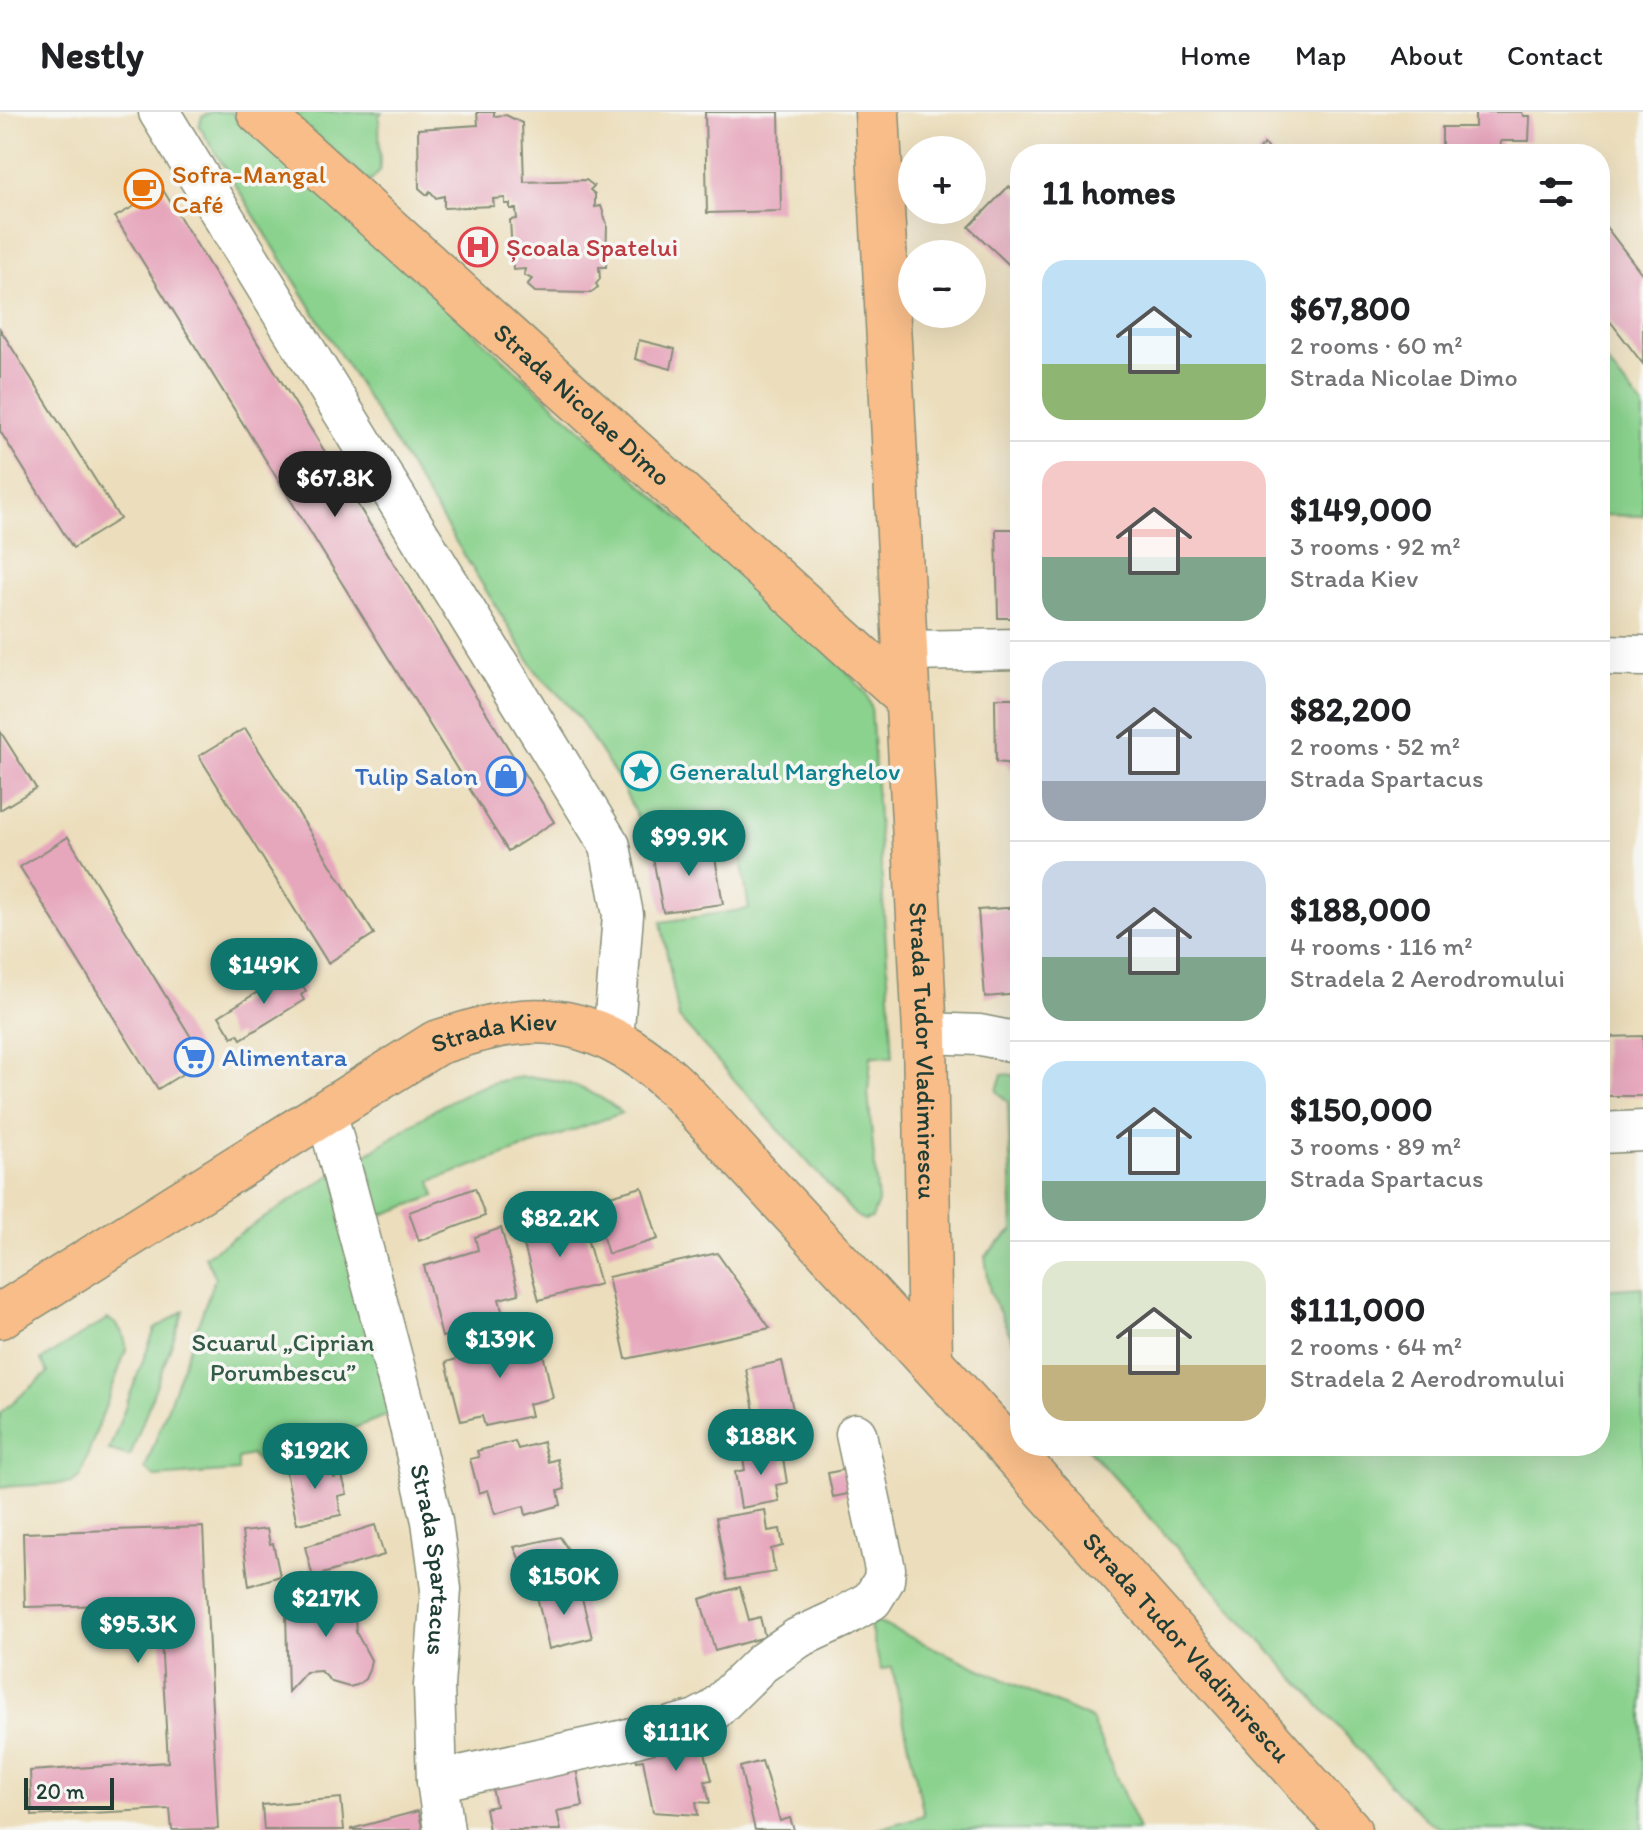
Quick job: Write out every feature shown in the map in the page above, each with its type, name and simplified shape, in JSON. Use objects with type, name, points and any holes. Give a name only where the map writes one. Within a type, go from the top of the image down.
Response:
[{"type":"main road","name":"Strada Nicolae Dimo","points":[[259,112],[907,698]]},
{"type":"main road","name":"Strada Tudor Vladimirescu","points":[[877,112],[925,1033],[930,1361],[1010,1451]]},
{"type":"main road","name":"Strada Kiev","points":[[0,1316],[436,1043],[489,1025],[534,1021],[559,1024],[613,1040],[655,1067],[930,1361]]},
{"type":"main road","name":"Strada Tudor Vladimirescu","points":[[1015,1456],[1349,1830]]},
{"type":"street","points":[[159,112],[610,846],[623,915],[613,1040]]},
{"type":"street","points":[[906,651],[1010,649]]},
{"type":"street","points":[[1610,655],[1643,656]]},
{"type":"street","points":[[925,1033],[970,1034],[1010,1041]]},
{"type":"street","name":"Strada Spartacus","points":[[326,1111],[407,1414],[432,1521],[441,1589],[434,1686],[437,1781],[444,1830]]},
{"type":"street","points":[[1610,1133],[1643,1131]]},
{"type":"street","points":[[437,1781],[569,1753],[696,1720],[713,1711],[762,1663],[798,1638],[872,1600],[884,1580],[885,1569],[856,1434]]},
{"type":"green space","points":[[211,112],[231,112],[844,668],[866,694],[871,706],[893,1057],[871,1056],[868,1092],[878,1202],[872,1218],[864,1220],[855,1215],[679,1018],[661,922],[749,909],[735,819],[649,841],[620,782],[579,718],[537,673],[199,126],[202,117]]},
{"type":"green space","points":[[289,112],[382,112],[379,116],[380,171],[370,182]]},
{"type":"green space","points":[[1610,366],[1643,407],[1643,516],[1610,515]]},
{"type":"green space","points":[[1002,1074],[1010,1075],[1010,1153],[1008,1102],[997,1091]]},
{"type":"green space","points":[[523,1077],[550,1079],[576,1086],[600,1097],[622,1113],[431,1181],[435,1196],[371,1219],[364,1195],[373,1183],[364,1156],[459,1096],[479,1087]]},
{"type":"green space","name":"Scuarul „Ciprian Porumbescu”","points":[[334,1173],[391,1414],[261,1464],[251,1455],[238,1458],[238,1471],[155,1477],[145,1469],[215,1278],[205,1256]]},
{"type":"green space","points":[[1010,1233],[1010,1335],[990,1292],[985,1256]]},
{"type":"green space","points":[[1643,1287],[1643,1830],[1445,1830],[1427,1820],[1400,1795],[1094,1456],[1610,1456],[1610,1289]]},
{"type":"green space","name":"Scuarul „Ciprian Porumbescu”","points":[[184,1311],[130,1456],[109,1450],[155,1329]]},
{"type":"green space","name":"Scuarul „Ciprian Porumbescu”","points":[[107,1319],[121,1331],[126,1350],[80,1476],[72,1483],[0,1487],[0,1413],[48,1373],[41,1360]]},
{"type":"green space","points":[[868,1618],[1091,1719],[1139,1830],[876,1830],[924,1815],[892,1667],[881,1670]]},
{"type":"building","points":[[477,112],[494,112],[494,116],[506,115],[522,123],[524,182],[586,180],[594,186],[590,190],[595,194],[595,207],[601,206],[607,224],[606,267],[599,267],[598,287],[591,293],[535,292],[527,285],[532,279],[524,275],[525,269],[513,270],[510,220],[517,219],[516,209],[510,209],[510,204],[505,204],[505,198],[493,199],[494,206],[444,208],[444,196],[436,198],[430,191],[427,195],[419,188],[418,129],[478,125]]},
{"type":"building","points":[[705,112],[779,112],[781,211],[707,213]]},
{"type":"building","points":[[1475,112],[1522,112],[1523,116],[1530,116],[1529,141],[1442,144],[1442,127],[1475,127]]},
{"type":"building","points":[[1009,186],[1010,266],[969,227],[972,224],[986,224],[986,210]]},
{"type":"building","points":[[163,190],[554,822],[508,851],[115,217]]},
{"type":"building","points":[[1610,232],[1643,275],[1643,364],[1610,321]]},
{"type":"building","points":[[0,329],[120,519],[73,548],[0,431]]},
{"type":"building","points":[[639,340],[675,349],[671,369],[635,359]]},
{"type":"building","points":[[996,529],[1010,529],[1010,618],[998,618]]},
{"type":"building","points":[[995,698],[1010,698],[1010,769],[1006,763],[996,762]]},
{"type":"building","points":[[245,728],[374,934],[328,963],[199,756]]},
{"type":"building","points":[[0,731],[36,788],[0,810]]},
{"type":"building","points":[[68,837],[205,1060],[158,1089],[20,867]]},
{"type":"building","points":[[712,840],[723,904],[663,912],[653,858],[682,853],[681,845]]},
{"type":"building","points":[[1010,908],[1010,995],[985,997],[978,910]]},
{"type":"building","points":[[293,970],[306,991],[301,995],[304,1000],[241,1039],[238,1034],[232,1037],[219,1016]]},
{"type":"building","points":[[1643,1036],[1643,1096],[1610,1096],[1610,1037]]},
{"type":"building","points":[[642,1187],[658,1239],[608,1254],[592,1201]]},
{"type":"building","points":[[475,1188],[485,1216],[419,1241],[409,1212]]},
{"type":"building","points":[[581,1217],[600,1284],[539,1300],[521,1235]]},
{"type":"building","points":[[501,1228],[519,1294],[499,1299],[505,1322],[442,1337],[424,1266],[478,1250],[475,1237]]},
{"type":"building","points":[[717,1253],[770,1328],[626,1359],[608,1277]]},
{"type":"building","points":[[518,1335],[520,1345],[540,1340],[553,1398],[528,1404],[531,1416],[485,1426],[482,1416],[461,1421],[446,1362],[461,1358],[460,1351]]},
{"type":"building","points":[[782,1361],[795,1418],[757,1426],[746,1369]]},
{"type":"building","points":[[515,1441],[518,1449],[543,1442],[548,1462],[557,1459],[565,1489],[558,1491],[561,1505],[526,1515],[524,1506],[495,1514],[488,1490],[479,1493],[470,1459],[479,1457],[477,1451]]},
{"type":"building","points":[[781,1446],[787,1483],[776,1485],[779,1501],[741,1508],[735,1472],[745,1470],[742,1452]]},
{"type":"building","points":[[328,1459],[333,1478],[342,1476],[347,1494],[338,1496],[341,1515],[297,1524],[285,1467]]},
{"type":"building","points":[[852,1468],[857,1492],[833,1497],[828,1473]]},
{"type":"building","points":[[765,1510],[768,1531],[780,1529],[783,1546],[771,1549],[775,1572],[727,1580],[716,1518]]},
{"type":"building","points":[[375,1525],[384,1555],[313,1577],[305,1547]]},
{"type":"building","points":[[203,1527],[218,1829],[172,1830],[170,1809],[32,1816],[30,1771],[168,1762],[159,1604],[25,1607],[23,1533]]},
{"type":"building","points":[[267,1529],[280,1576],[249,1586],[242,1532]]},
{"type":"building","points":[[560,1537],[578,1565],[528,1578],[514,1547]]},
{"type":"building","points":[[579,1586],[592,1638],[549,1649],[537,1596]]},
{"type":"building","points":[[740,1587],[749,1620],[760,1617],[765,1637],[715,1651],[700,1599]]},
{"type":"building","points":[[337,1594],[372,1597],[355,1616],[356,1632],[371,1660],[365,1679],[349,1687],[332,1682],[321,1671],[306,1672],[288,1692],[286,1612],[294,1600]]},
{"type":"building","points":[[699,1730],[712,1780],[705,1781],[710,1803],[696,1802],[698,1815],[653,1812],[643,1760],[637,1761],[633,1747]]},
{"type":"building","points":[[762,1761],[780,1821],[790,1818],[794,1830],[755,1830],[740,1767]]},
{"type":"building","points":[[575,1763],[583,1806],[557,1811],[561,1830],[489,1830],[485,1808],[496,1806],[490,1779]]},
{"type":"building","points":[[341,1798],[344,1830],[264,1830],[262,1805]]},
{"type":"building","points":[[418,1811],[423,1830],[351,1830],[351,1829]]},
{"type":"place","name":"Sofra-Mangal Café","points":[[144,189]]},
{"type":"place","name":"Școala Spatelui","points":[[478,247]]},
{"type":"place","name":"Generalul Marghelov","points":[[641,771]]},
{"type":"place","name":"Tulip Salon","points":[[506,776]]},
{"type":"place","name":"Alimentara","points":[[194,1057]]}]
